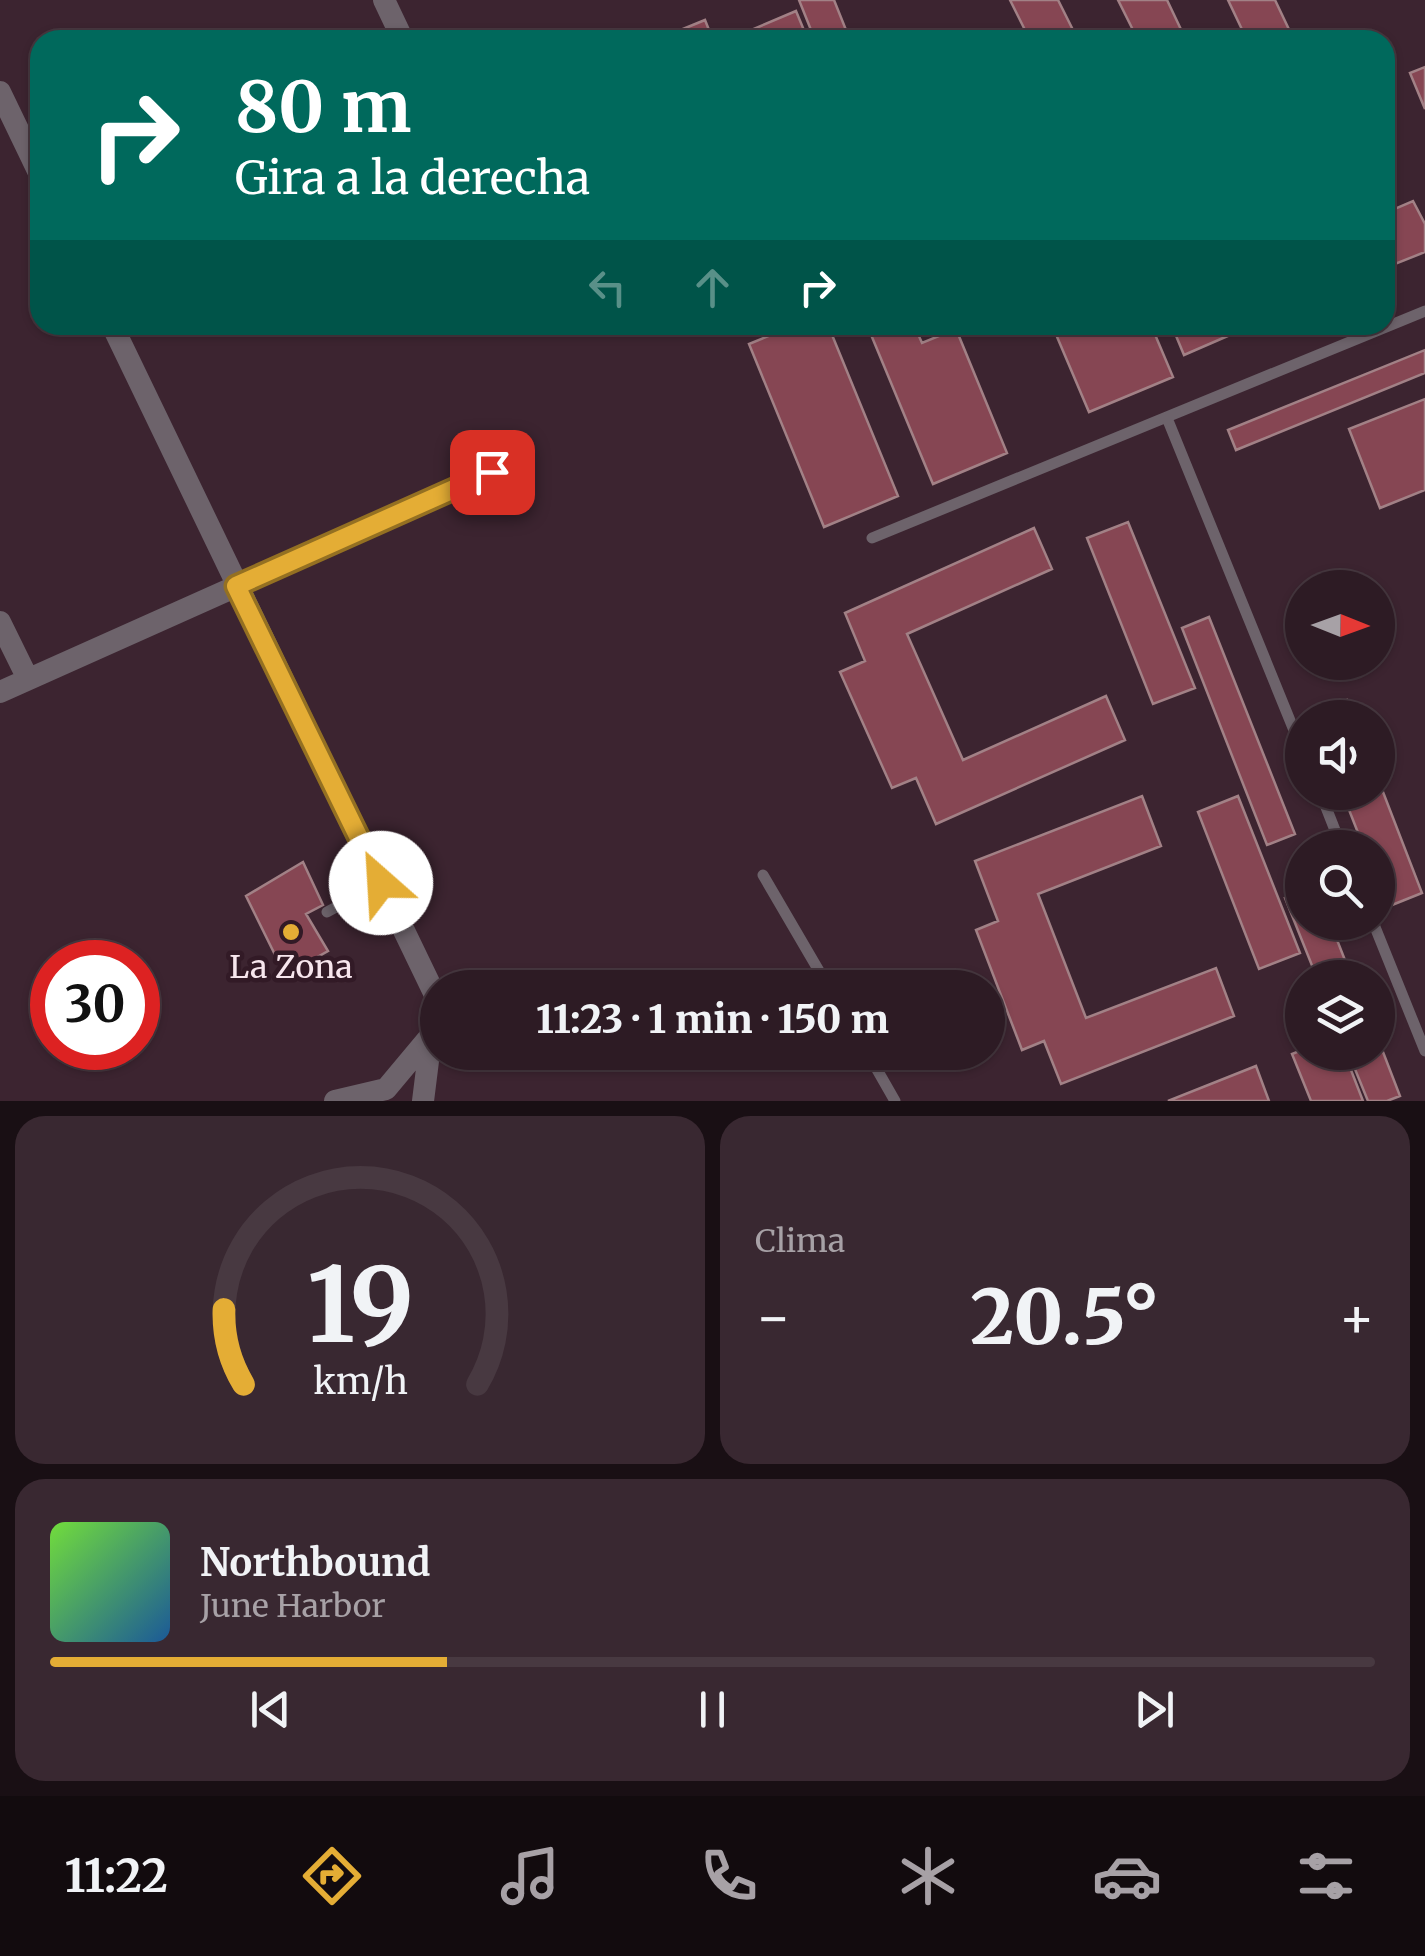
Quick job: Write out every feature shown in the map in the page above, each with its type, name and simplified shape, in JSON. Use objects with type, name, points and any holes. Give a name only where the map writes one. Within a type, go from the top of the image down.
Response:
[{"type":"street","points":[[384,0],[398,30]]},
{"type":"street","points":[[0,92],[6,120],[30,159]]},
{"type":"street","points":[[117,335],[423,970]]},
{"type":"street","points":[[0,692],[492,472]]},
{"type":"street","points":[[0,622],[28,680]]},
{"type":"street","points":[[335,1101],[386,1089],[420,1048]]},
{"type":"street","points":[[423,1101],[427,1070]]},
{"type":"lane","points":[[1395,323],[1425,311]]},
{"type":"lane","points":[[872,538],[1367,335]]},
{"type":"lane","points":[[1167,418],[1285,708]]},
{"type":"lane","points":[[763,874],[819,970]]},
{"type":"lane","points":[[327,912],[381,883]]},
{"type":"lane","points":[[1380,940],[1425,1050]]},
{"type":"lane","points":[[877,1070],[895,1101]]},
{"type":"building","points":[[799,0],[834,0],[846,30],[811,30]]},
{"type":"building","points":[[1010,0],[1058,0],[1073,30],[1025,30]]},
{"type":"building","points":[[1118,0],[1167,0],[1181,30],[1133,30]]},
{"type":"building","points":[[1228,0],[1275,0],[1289,30],[1242,30]]},
{"type":"building","points":[[796,11],[804,30],[751,30]]},
{"type":"building","points":[[705,20],[709,30],[680,30]]},
{"type":"building","points":[[1425,67],[1425,109],[1410,73]]},
{"type":"building","points":[[1413,201],[1425,224],[1425,252],[1395,264],[1395,209]]},
{"type":"building","points":[[771,335],[832,335],[898,496],[824,527],[749,344]]},
{"type":"building","points":[[871,335],[918,335],[922,343],[941,335],[958,335],[1007,453],[933,484]]},
{"type":"building","points":[[1056,335],[1155,335],[1173,377],[1089,412]]},
{"type":"building","points":[[1176,335],[1230,335],[1184,355]]},
{"type":"building","points":[[1425,350],[1425,373],[1236,450],[1228,430]]},
{"type":"building","points":[[1425,399],[1425,490],[1380,508],[1349,429]]},
{"type":"building","points":[[1128,522],[1195,688],[1153,704],[1087,538]]},
{"type":"building","points":[[1034,528],[1052,569],[907,634],[963,760],[1106,696],[1125,740],[936,824],[916,778],[892,788],[840,672],[865,661],[845,613]]},
{"type":"building","points":[[1209,617],[1293,830],[1285,830],[1285,838],[1267,845],[1182,628]]},
{"type":"building","points":[[1142,796],[1161,846],[1038,894],[1086,1018],[1216,968],[1234,1016],[1061,1084],[1044,1041],[1022,1050],[1005,1006],[1005,970],[991,970],[976,930],[998,921],[975,861]]},
{"type":"building","points":[[1238,796],[1285,915],[1285,940],[1295,940],[1300,953],[1259,969],[1198,812]]},
{"type":"building","points":[[1349,810],[1390,810],[1422,893],[1395,904],[1395,830],[1357,830]]},
{"type":"building","name":"La Zona","points":[[303,862],[323,905],[306,914],[328,951],[285,975],[246,896]]},
{"type":"building","points":[[1302,940],[1337,940],[1345,960],[1310,960]]},
{"type":"building","points":[[1256,1066],[1269,1101],[1168,1101]]},
{"type":"building","points":[[1298,1070],[1351,1070],[1363,1101],[1311,1101]]},
{"type":"building","points":[[1355,1070],[1390,1070],[1400,1096],[1368,1101]]},
{"type":"place","name":"La Zona","points":[[291,932]]},
{"type":"route","points":[[381,883],[236,586],[492,472]]}]
